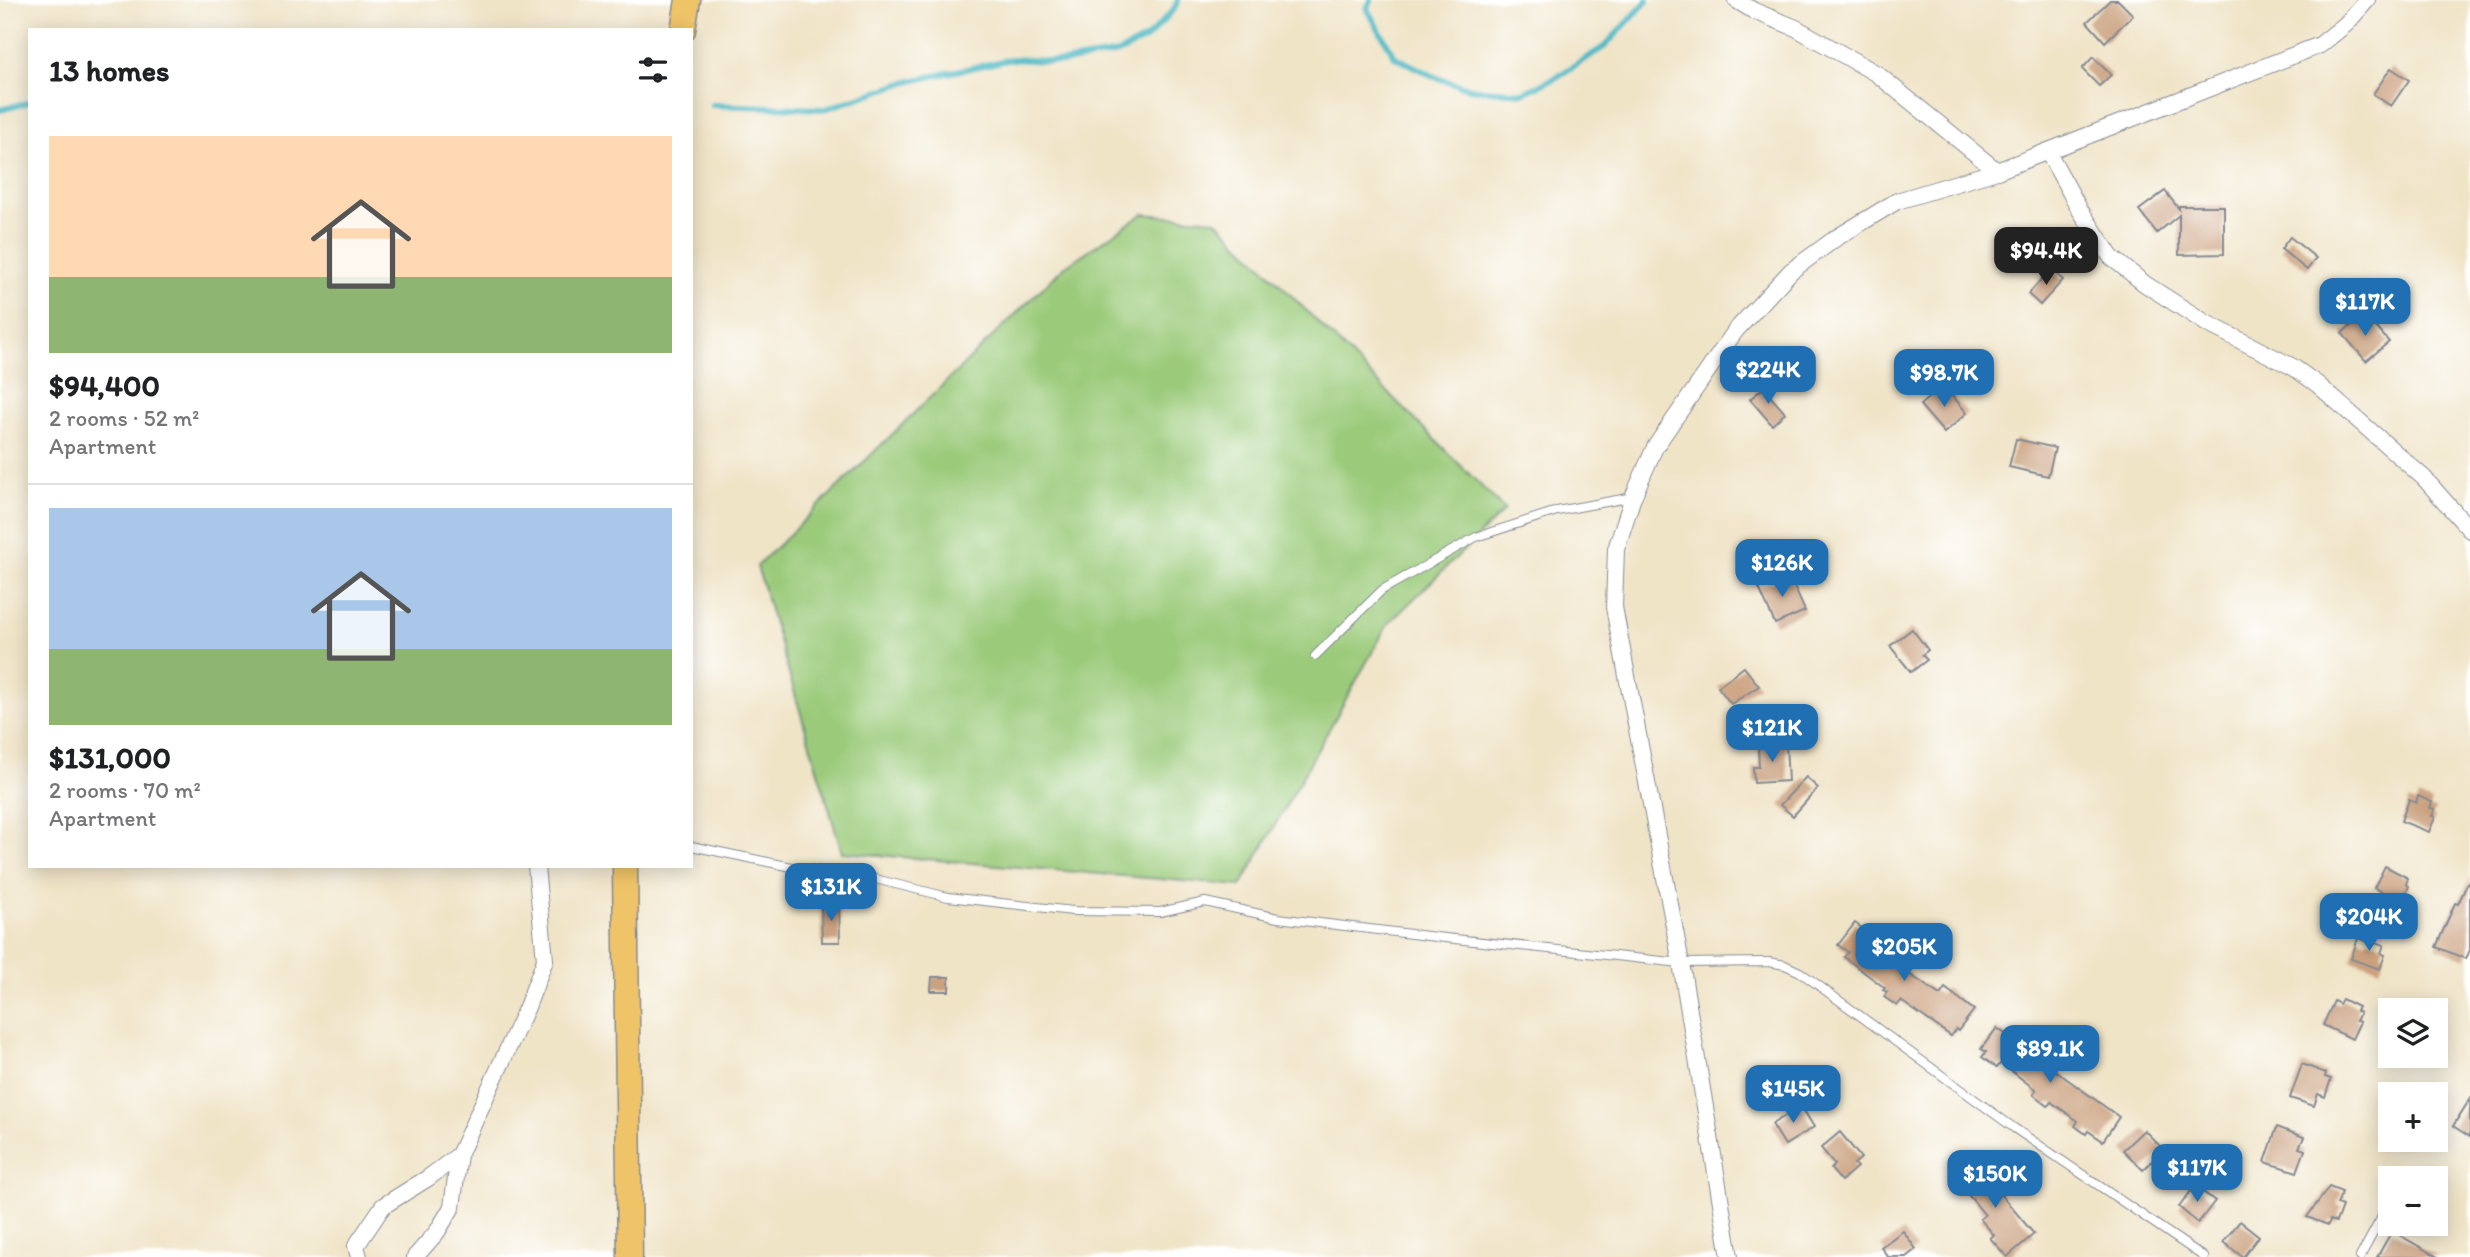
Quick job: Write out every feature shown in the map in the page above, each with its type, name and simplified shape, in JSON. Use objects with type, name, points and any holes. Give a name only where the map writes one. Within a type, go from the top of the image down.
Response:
[{"type":"main road","points":[[683,28],[688,0]]},
{"type":"main road","points":[[625,868],[630,1257]]},
{"type":"street","points":[[1736,0],[1796,29],[1877,74],[1997,171]]},
{"type":"street","points":[[1730,1257],[1681,963],[1615,607],[1616,550],[1633,497],[1655,446],[1736,330],[1791,271],[1836,238],[1897,201],[1997,171],[2320,46],[2346,24],[2367,0]]},
{"type":"street","points":[[2048,152],[2080,210],[2111,257],[2145,284],[2206,323],[2293,367],[2317,384],[2424,478],[2470,530]]},
{"type":"street","points":[[415,1257],[437,1232],[452,1207],[459,1155],[545,960],[536,868]]},
{"type":"street","points":[[359,1257],[356,1246],[383,1206],[459,1155]]},
{"type":"lane","points":[[1315,656],[1382,590],[1476,537],[1557,510],[1633,497]]},
{"type":"lane","points":[[693,846],[792,867],[867,877],[948,897],[1073,911],[1160,912],[1205,902],[1278,918],[1681,963],[1769,962],[1785,965],[1800,972],[2014,1128],[2204,1257]]},
{"type":"lane","points":[[2360,1257],[2378,1224]]},
{"type":"green space","points":[[1143,214],[1216,220],[1505,510],[1388,624],[1241,886],[842,852],[757,566],[1064,267]]},
{"type":"building","points":[[2110,0],[2118,0],[2133,15],[2105,42],[2087,22]]},
{"type":"building","points":[[2093,57],[2111,75],[2099,86],[2082,69]]},
{"type":"building","points":[[2391,68],[2409,80],[2391,106],[2373,94]]},
{"type":"building","points":[[2165,191],[2179,209],[2179,206],[2224,206],[2224,254],[2179,255],[2179,215],[2157,233],[2139,210]]},
{"type":"building","points":[[2290,237],[2316,258],[2307,270],[2281,249]]},
{"type":"building","points":[[2051,269],[2063,280],[2040,305],[2028,294]]},
{"type":"building","points":[[2365,314],[2389,342],[2366,361],[2342,333]]},
{"type":"building","points":[[1943,385],[1967,413],[1944,433],[1920,405]]},
{"type":"building","points":[[1763,388],[1785,413],[1772,425],[1750,399]]},
{"type":"building","points":[[2016,439],[2055,448],[2048,476],[2009,467]]},
{"type":"building","points":[[1789,575],[1805,611],[1775,624],[1759,588]]},
{"type":"building","points":[[1912,629],[1928,650],[1922,655],[1927,660],[1911,672],[1890,646]]},
{"type":"building","points":[[1744,667],[1759,686],[1731,704],[1718,687]]},
{"type":"building","points":[[1786,744],[1788,781],[1754,783],[1753,767],[1759,767],[1758,746]]},
{"type":"building","points":[[1806,777],[1818,788],[1793,816],[1780,805]]},
{"type":"building","points":[[2418,796],[2432,802],[2430,808],[2435,809],[2429,832],[2401,821],[2409,800],[2416,803]]},
{"type":"building","points":[[2385,866],[2408,878],[2406,884],[2409,886],[2402,901],[2374,888]]},
{"type":"building","points":[[2470,878],[2470,950],[2466,959],[2436,947],[2455,903],[2458,904]]},
{"type":"building","points":[[839,903],[840,942],[822,942],[821,904]]},
{"type":"building","points":[[1855,923],[1886,946],[1880,954],[1940,995],[1945,988],[1974,1010],[1958,1031],[1956,1029],[1951,1036],[1901,1001],[1897,1006],[1884,997],[1887,992],[1883,990],[1885,988],[1844,957],[1848,952],[1838,945]]},
{"type":"building","points":[[2358,938],[2384,945],[2381,953],[2385,955],[2380,969],[2351,959]]},
{"type":"building","points":[[932,977],[949,977],[949,991],[931,991]]},
{"type":"building","points":[[2342,999],[2358,1007],[2356,1011],[2360,1013],[2356,1021],[2360,1022],[2352,1039],[2323,1025],[2334,1001],[2339,1004]]},
{"type":"building","points":[[1997,1028],[2119,1117],[2103,1141],[2075,1126],[2078,1121],[2051,1102],[2048,1106],[2033,1094],[2036,1090],[2001,1063],[1997,1068],[1982,1057],[1986,1052],[1981,1049]]},
{"type":"building","points":[[2302,1064],[2326,1073],[2325,1077],[2331,1079],[2325,1097],[2318,1094],[2314,1106],[2290,1098]]},
{"type":"building","points":[[2470,1099],[2470,1137],[2453,1126]]},
{"type":"building","points":[[1801,1106],[1814,1127],[1785,1145],[1772,1124]]},
{"type":"building","points":[[2277,1127],[2304,1137],[2299,1148],[2305,1150],[2297,1172],[2265,1162]]},
{"type":"building","points":[[2144,1130],[2164,1150],[2143,1170],[2123,1150]]},
{"type":"building","points":[[1840,1132],[1861,1158],[1854,1164],[1857,1167],[1841,1181],[1831,1169],[1835,1165],[1821,1148]]},
{"type":"building","points":[[1979,1161],[2000,1186],[1996,1189],[2034,1234],[2007,1257],[1990,1238],[1994,1235],[1980,1219],[1985,1215],[1956,1180]]},
{"type":"building","points":[[2195,1186],[2215,1201],[2198,1223],[2179,1207]]},
{"type":"building","points":[[2329,1187],[2342,1192],[2337,1204],[2342,1206],[2336,1222],[2330,1220],[2328,1225],[2307,1217]]},
{"type":"building","points":[[2240,1221],[2259,1236],[2243,1257],[2223,1242]]},
{"type":"building","points":[[1903,1231],[1916,1249],[1906,1257],[1888,1257],[1881,1247]]},
{"type":"building","points":[[2389,1236],[2401,1236],[2438,1257],[2377,1257]]},
{"type":"waterway","points":[[712,105],[825,109],[906,82],[1012,59],[1063,62],[1118,53],[1147,38],[1174,9],[1178,0]]},
{"type":"waterway","points":[[1371,0],[1367,9],[1395,57],[1435,77],[1471,89],[1523,93],[1555,78],[1604,47],[1648,0]]},
{"type":"waterway","points":[[0,110],[28,103]]}]
